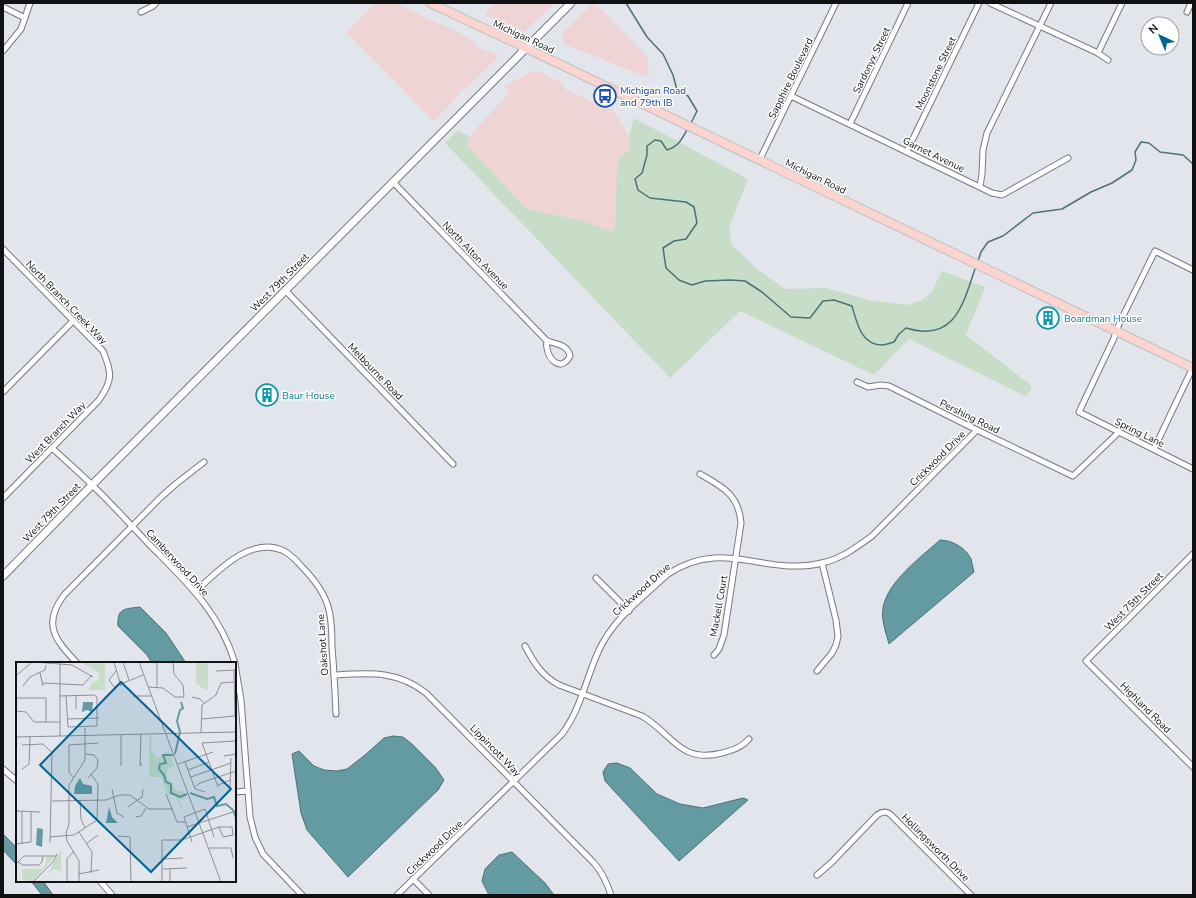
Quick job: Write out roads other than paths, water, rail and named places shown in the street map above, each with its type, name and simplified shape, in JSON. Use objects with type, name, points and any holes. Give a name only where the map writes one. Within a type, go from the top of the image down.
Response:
[{"type":"main road","name":"Michigan Road","points":[[430,3],[1193,367]]},
{"type":"main road","name":"West 79th Street","points":[[3,576],[571,3]]},
{"type":"street","points":[[5,49],[21,29],[30,3]]},
{"type":"street","points":[[141,12],[156,3]]},
{"type":"street","name":"Sapphire Boulevard","points":[[760,160],[836,3]]},
{"type":"street","name":"Sardonyx Street","points":[[850,124],[908,3]]},
{"type":"street","name":"Moonstone Street","points":[[907,151],[979,3]]},
{"type":"street","points":[[990,3],[1098,53],[1108,60]]},
{"type":"street","points":[[980,186],[983,150],[987,133],[1051,3]]},
{"type":"street","points":[[1098,53],[1122,3]]},
{"type":"street","points":[[1187,12],[1191,3]]},
{"type":"street","points":[[3,7],[25,18]]},
{"type":"street","name":"Garnet Avenue","points":[[791,96],[992,193],[1002,195],[1068,158]]},
{"type":"street","name":"North Alton Avenue","points":[[393,182],[547,341],[562,345],[567,349],[570,356],[568,360],[563,364],[554,362],[547,348],[547,341]]},
{"type":"street","name":"North Branch Creek Way","points":[[3,249],[103,351],[109,365],[110,373]]},
{"type":"street","points":[[1116,331],[1155,251],[1193,270]]},
{"type":"street","name":"Melbourne Road","points":[[285,290],[454,464]]},
{"type":"street","points":[[3,392],[73,321]]},
{"type":"street","name":"Spring Lane","points":[[1116,331],[1079,412],[1193,469]]},
{"type":"street","points":[[1154,449],[1193,367]]},
{"type":"street","name":"West Branch Way","points":[[3,498],[99,400],[107,388],[110,373]]},
{"type":"street","name":"Pershing Road","points":[[857,382],[868,387],[881,385],[889,386],[1073,476],[1119,432]]},
{"type":"street","name":"Crickwood Drive","points":[[397,895],[562,734],[572,720],[604,640],[613,627],[664,577],[677,568],[701,559],[719,557],[735,558],[783,566],[809,566],[834,560],[849,552],[872,536],[977,430]]},
{"type":"street","name":"Camberwood Drive","points":[[52,448],[92,485],[195,592],[219,625],[234,662]]},
{"type":"street","points":[[76,662],[62,648],[54,632],[53,624],[56,608],[64,595],[169,490],[204,462]]},
{"type":"street","name":"Mackell Court","points":[[700,474],[723,487],[731,496],[737,505],[741,523],[724,636],[714,655]]},
{"type":"street","name":"Oakshot Lane","points":[[195,592],[225,564],[244,553],[260,548],[278,549],[295,559],[315,580],[326,601],[331,622],[336,714]]},
{"type":"street","name":"West 75th Street","points":[[1086,661],[1193,554]]},
{"type":"street","points":[[817,671],[832,654],[838,636],[836,620],[822,563]]},
{"type":"street","points":[[596,578],[629,611]]},
{"type":"street","points":[[525,646],[535,664],[545,676],[559,684],[583,694],[640,715],[654,723],[670,740],[688,752],[714,755],[734,750],[742,746],[749,739]]},
{"type":"street","name":"Highland Road","points":[[1086,661],[1192,765]]},
{"type":"street","name":"Camberwood Drive","points":[[236,669],[241,695],[252,826],[263,854],[302,895]]},
{"type":"street","name":"Lippincott Way","points":[[334,675],[370,673],[381,674],[399,678],[416,685],[434,700],[597,866],[611,895]]},
{"type":"street","points":[[3,768],[16,780]]},
{"type":"street","points":[[236,792],[248,791]]},
{"type":"street","name":"Hollingsworth Drive","points":[[817,875],[831,863],[878,814],[886,812],[891,815],[971,895]]},
{"type":"street","points":[[413,879],[429,895]]},
{"type":"street","points":[[101,882],[112,895]]},
{"type":"water","points":[[940,540],[954,543],[966,551],[971,559],[974,572],[889,644],[883,617],[883,608],[886,598],[891,589],[906,571]]},
{"type":"water","points":[[140,607],[166,633],[185,662],[151,662],[147,655],[118,626],[120,613],[123,610]]},
{"type":"water","points":[[393,736],[403,737],[412,744],[435,767],[444,780],[438,790],[348,877],[307,830],[301,813],[292,754],[299,751],[314,766],[324,770],[337,771],[347,769],[384,738]]},
{"type":"water","points":[[617,763],[630,768],[657,794],[680,804],[703,808],[743,798],[748,800],[679,861],[605,781],[603,772],[608,764]]},
{"type":"water","points":[[3,834],[16,847],[16,864],[3,850]]},
{"type":"water","points":[[512,852],[545,883],[554,895],[489,895],[482,881],[485,869],[499,855]]},
{"type":"water","points":[[32,882],[44,882],[53,895],[42,895]]},
{"type":"waterway","points":[[626,3],[647,37],[663,54],[673,75],[677,90],[688,96],[697,111],[691,123]]},
{"type":"waterway","points":[[688,128],[680,142],[667,150],[661,141],[655,140],[647,146],[647,155],[642,173],[635,179],[638,190],[650,198],[686,202],[694,207],[697,223],[686,239],[674,241],[663,248],[666,268],[679,280],[692,285],[705,281],[745,281],[762,292],[791,317],[810,318],[823,301],[834,300],[852,306],[861,332],[869,341],[882,345],[894,342],[899,334],[906,328],[923,331],[936,330],[947,325],[961,306],[976,266]]},
{"type":"waterway","points":[[978,261],[981,252],[988,242],[1003,236],[1033,213],[1062,209],[1091,192],[1112,183],[1132,170],[1136,160],[1135,152],[1141,142],[1149,143],[1160,152],[1183,155],[1193,164]]},
{"type":"place","name":"Michigan Road and 79th IB","points":[[605,96]]},
{"type":"place","name":"Boardman House","points":[[1048,318]]},
{"type":"place","name":"Baur House","points":[[267,395]]}]
